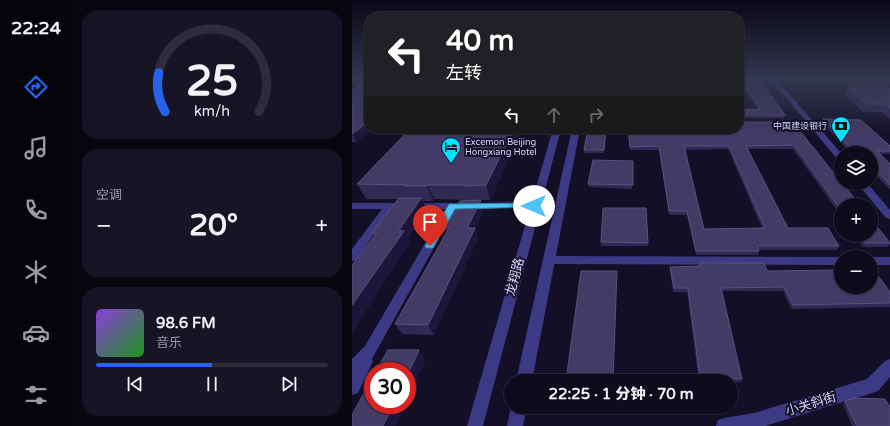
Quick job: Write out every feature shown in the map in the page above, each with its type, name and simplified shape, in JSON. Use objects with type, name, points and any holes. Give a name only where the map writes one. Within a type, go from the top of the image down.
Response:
[{"type":"street","points":[[790,99],[834,150]]},
{"type":"street","points":[[765,124],[810,122]]},
{"type":"street","name":"龙翔路","points":[[475,426],[555,134]]},
{"type":"street","points":[[525,374],[575,134]]},
{"type":"street","points":[[868,190],[890,216]]},
{"type":"street","points":[[352,206],[534,206]]},
{"type":"street","points":[[352,257],[389,206]]},
{"type":"street","points":[[352,387],[370,351],[452,206]]},
{"type":"street","points":[[549,260],[834,261]]},
{"type":"street","points":[[878,261],[890,261]]},
{"type":"street","points":[[352,370],[370,351]]},
{"type":"street","name":"小关斜街","points":[[724,426],[754,421],[872,386],[890,366]]},
{"type":"street","points":[[515,426],[518,414]]},
{"type":"building","points":[[352,99],[364,99],[364,125],[352,134]]},
{"type":"building","points":[[754,99],[773,99],[785,115],[744,115],[744,110],[760,109]]},
{"type":"building","points":[[861,99],[890,99],[890,108],[885,104],[867,104]]},
{"type":"building","points":[[823,119],[861,120],[890,146],[890,151],[878,151],[878,146],[848,146]]},
{"type":"building","points":[[744,122],[789,122],[791,125],[795,125],[834,173],[834,190],[848,190],[854,198],[834,198],[834,200],[794,145],[746,146],[788,228],[828,228],[834,238],[834,242],[837,242],[839,246],[757,246],[759,251],[696,251],[687,211],[669,211],[659,146],[630,147],[629,134],[744,134]],"holes":[[[684,146],[729,146],[765,228],[704,229]]]},
{"type":"building","name":"Excemon Beijing Hongxiang Hotel","points":[[405,134],[512,134],[486,185],[405,186],[407,185],[357,184]]},
{"type":"building","points":[[587,134],[606,134],[604,150],[584,150]]},
{"type":"building","points":[[878,152],[890,164],[890,185],[878,172]]},
{"type":"building","points":[[593,160],[633,161],[633,185],[588,184]]},
{"type":"building","points":[[399,198],[421,198],[399,230],[404,231],[352,305],[352,265],[377,233],[372,233]]},
{"type":"building","points":[[481,200],[467,228],[475,228],[428,325],[395,324],[449,228],[445,228],[460,201]]},
{"type":"building","points":[[603,208],[646,208],[648,243],[601,242]]},
{"type":"building","points":[[878,228],[890,243],[864,242],[878,242]]},
{"type":"building","points":[[699,263],[764,263],[767,271],[834,270],[834,294],[878,294],[878,276],[890,292],[890,303],[793,305],[784,287],[721,288],[742,379],[738,379],[738,374],[699,374],[688,288],[674,288],[670,267],[700,266]]},
{"type":"building","points":[[581,271],[617,271],[613,374],[567,374]]},
{"type":"building","points":[[388,350],[419,350],[413,362],[381,362]]},
{"type":"building","points":[[364,393],[364,414],[389,414],[383,426],[352,426],[352,415]]},
{"type":"building","points":[[854,398],[885,399],[890,407],[890,426],[857,426],[845,401]]},
{"type":"place","name":"中国建设银行","points":[[841,143]]},
{"type":"place","name":"Excemon Beijing Hongxiang Hotel","points":[[451,164]]},
{"type":"route","points":[[430,246],[452,206],[534,206]]}]
